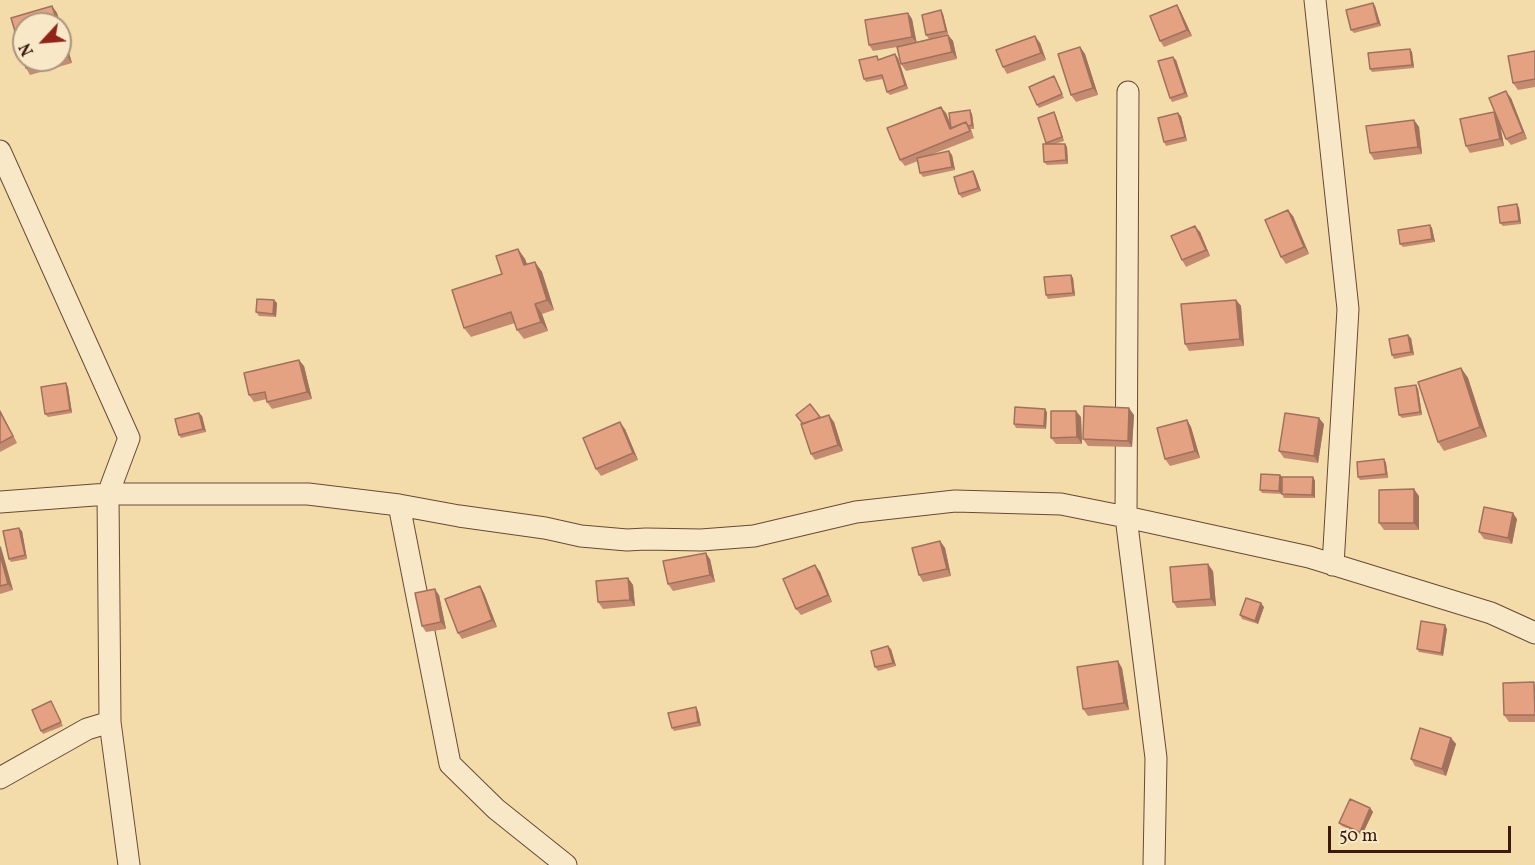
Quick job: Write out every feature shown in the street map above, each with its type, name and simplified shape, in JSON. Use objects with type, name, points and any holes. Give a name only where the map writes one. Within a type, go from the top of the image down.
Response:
[{"type":"street","points":[[1315,0],[1348,309],[1334,565]]},
{"type":"street","points":[[1128,92],[1126,517],[1156,758],[1154,865]]},
{"type":"street","points":[[0,151],[129,438],[108,494],[110,723],[129,865]]},
{"type":"street","points":[[0,502],[108,494],[308,494],[399,504],[581,536],[627,540],[701,540],[754,536],[856,512],[955,501],[1061,504],[1309,557],[1491,613],[1535,633]]},
{"type":"street","points":[[399,504],[450,764],[496,809],[566,865]]},
{"type":"street","points":[[0,778],[87,729],[110,723]]},
{"type":"building","points":[[1373,3],[1378,23],[1351,30],[1346,10]]},
{"type":"building","points":[[1177,5],[1187,30],[1160,41],[1150,16]]},
{"type":"building","points":[[52,6],[54,12],[32,12]]},
{"type":"building","points":[[941,10],[946,31],[926,35],[922,15]]},
{"type":"building","points":[[908,13],[912,37],[869,45],[865,20]]},
{"type":"building","points":[[948,35],[952,52],[901,64],[897,47]]},
{"type":"building","points":[[1035,36],[1041,53],[1003,67],[996,50]]},
{"type":"building","points":[[1080,47],[1093,88],[1071,95],[1058,54]]},
{"type":"building","points":[[1410,49],[1412,65],[1370,69],[1368,53]]},
{"type":"building","points":[[1535,51],[1535,79],[1513,83],[1508,56]]},
{"type":"building","points":[[895,54],[905,85],[887,92],[882,75],[864,79],[859,60],[877,56],[878,60]]},
{"type":"building","points":[[1173,57],[1185,93],[1170,98],[1158,61]]},
{"type":"building","points":[[1054,76],[1062,94],[1037,105],[1029,87]]},
{"type":"building","points":[[1506,91],[1523,132],[1506,139],[1489,98]]},
{"type":"building","points":[[941,107],[950,129],[966,122],[970,131],[900,160],[887,128]]},
{"type":"building","points":[[970,110],[972,125],[968,126],[966,122],[951,128],[949,113]]},
{"type":"building","points":[[1054,112],[1062,137],[1046,143],[1038,118]]},
{"type":"building","points":[[1494,112],[1500,139],[1466,146],[1460,119]]},
{"type":"building","points":[[1178,113],[1185,137],[1164,142],[1158,118]]},
{"type":"building","points":[[1414,120],[1418,147],[1370,153],[1366,126]]},
{"type":"building","points":[[1043,144],[1065,144],[1066,160],[1044,162]]},
{"type":"building","points":[[949,151],[952,167],[920,173],[917,158]]},
{"type":"building","points":[[973,171],[978,188],[959,194],[954,177]]},
{"type":"building","points":[[1517,204],[1519,221],[1500,223],[1498,207]]},
{"type":"building","points":[[1288,210],[1304,247],[1281,257],[1265,220]]},
{"type":"building","points":[[1430,225],[1432,239],[1400,244],[1398,230]]},
{"type":"building","points":[[1195,226],[1206,250],[1182,260],[1171,236]]},
{"type":"building","points":[[518,249],[524,265],[535,262],[547,300],[535,304],[541,322],[517,330],[511,312],[464,328],[452,290],[502,274],[496,256]]},
{"type":"building","points":[[1071,275],[1073,293],[1046,295],[1044,277]]},
{"type":"building","points":[[257,299],[274,300],[273,314],[256,312]]},
{"type":"building","points":[[1236,300],[1240,339],[1185,344],[1181,304]]},
{"type":"building","points":[[1408,335],[1411,352],[1392,355],[1389,339]]},
{"type":"building","points":[[299,360],[307,392],[267,402],[265,392],[249,395],[244,373]]},
{"type":"building","points":[[1461,368],[1480,427],[1438,442],[1418,382]]},
{"type":"building","points":[[66,383],[70,410],[45,414],[41,387]]},
{"type":"building","points":[[1416,385],[1420,412],[1399,415],[1395,388]]},
{"type":"building","points":[[810,404],[820,417],[803,424],[796,415]]},
{"type":"building","points":[[1084,406],[1129,408],[1128,441],[1083,439]]},
{"type":"building","points":[[1015,407],[1045,409],[1044,426],[1014,424]]},
{"type":"building","points":[[1051,411],[1076,411],[1077,437],[1051,438]]},
{"type":"building","points":[[0,412],[13,436],[0,443]]},
{"type":"building","points":[[199,413],[203,429],[179,435],[175,419]]},
{"type":"building","points":[[1285,413],[1319,418],[1314,456],[1279,451]]},
{"type":"building","points":[[829,415],[838,445],[811,454],[801,424]]},
{"type":"building","points":[[1187,420],[1195,451],[1165,459],[1157,428]]},
{"type":"building","points":[[620,422],[633,453],[596,469],[583,438]]},
{"type":"building","points":[[1384,459],[1386,474],[1358,477],[1357,462]]},
{"type":"building","points":[[1261,474],[1280,475],[1279,491],[1260,490]]},
{"type":"building","points":[[1282,477],[1313,477],[1312,495],[1282,494]]},
{"type":"building","points":[[1414,489],[1414,523],[1379,523],[1379,490]]},
{"type":"building","points":[[1484,507],[1513,513],[1508,538],[1479,532]]},
{"type":"building","points":[[19,528],[25,555],[9,559],[3,531]]},
{"type":"building","points":[[940,541],[947,569],[919,575],[912,548]]},
{"type":"building","points":[[706,553],[710,575],[668,584],[663,561]]},
{"type":"building","points":[[0,554],[8,584],[0,586]]},
{"type":"building","points":[[1208,564],[1211,599],[1173,602],[1170,567]]},
{"type":"building","points":[[815,565],[828,595],[796,609],[783,579]]},
{"type":"building","points":[[628,578],[630,600],[598,602],[596,581]]},
{"type":"building","points":[[480,586],[492,620],[458,633],[445,599]]},
{"type":"building","points":[[435,589],[441,622],[422,626],[415,593]]},
{"type":"building","points":[[1246,598],[1261,603],[1255,621],[1240,615]]},
{"type":"building","points":[[1421,621],[1445,625],[1441,653],[1417,649]]},
{"type":"building","points":[[888,646],[893,663],[875,667],[871,651]]},
{"type":"building","points":[[1118,661],[1124,703],[1083,709],[1077,667]]},
{"type":"building","points":[[1534,682],[1535,715],[1504,715],[1503,683]]},
{"type":"building","points":[[51,701],[61,722],[41,731],[32,710]]},
{"type":"building","points":[[696,707],[698,722],[672,728],[668,713]]},
{"type":"building","points":[[1420,728],[1451,738],[1442,769],[1411,759]]},
{"type":"building","points":[[1350,799],[1370,808],[1360,832],[1339,823]]}]
